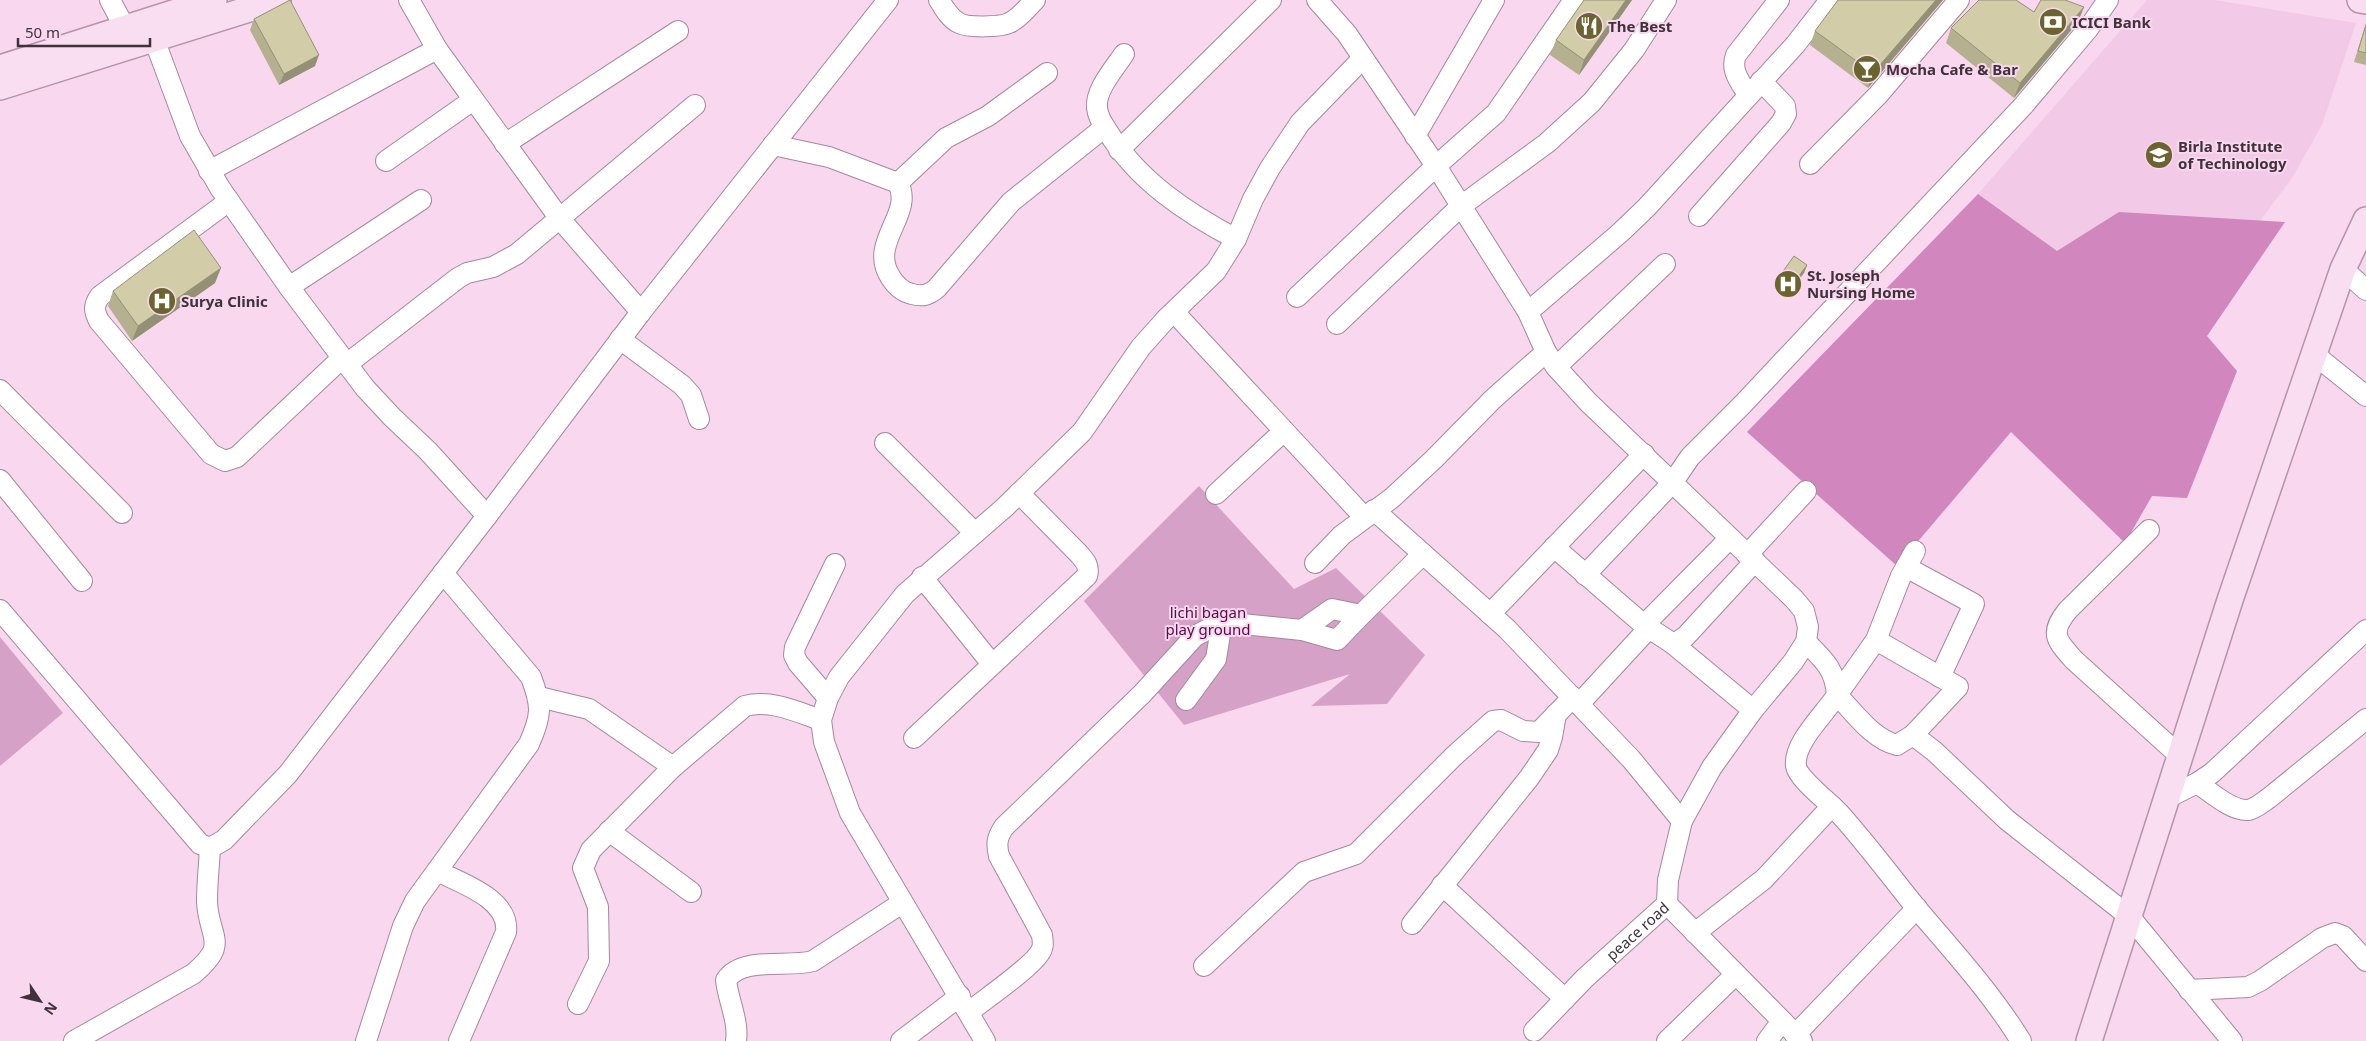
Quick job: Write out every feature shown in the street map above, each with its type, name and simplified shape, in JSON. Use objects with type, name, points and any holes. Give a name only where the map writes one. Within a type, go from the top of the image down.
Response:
[{"type":"main road","points":[[0,68],[214,0]]},
{"type":"main road","points":[[0,88],[278,0]]},
{"type":"main road","points":[[2360,0],[2366,1]]},
{"type":"main road","points":[[2089,1041],[2230,600],[2344,269],[2366,220]]},
{"type":"street","points":[[110,0],[125,28]]},
{"type":"street","points":[[409,0],[437,49],[560,219],[641,312]]},
{"type":"street","points":[[210,848],[224,840],[288,774],[444,573],[620,339],[888,0]]},
{"type":"street","points":[[939,0],[948,14],[966,26],[1000,26],[1010,23],[1035,0]]},
{"type":"street","points":[[1120,150],[1271,0]]},
{"type":"street","points":[[1317,0],[1347,34],[1436,166],[1528,312],[1551,360],[1588,402],[1673,482],[1804,611],[1808,627],[1806,642],[1793,662],[1753,710],[1712,768],[1682,820],[1668,880],[1667,904]]},
{"type":"street","points":[[1415,136],[1494,0]]},
{"type":"street","points":[[1297,297],[1436,166],[1496,113],[1574,0]]},
{"type":"street","points":[[1337,324],[1461,206],[1547,143],[1592,102],[1634,50],[1666,0]]},
{"type":"street","points":[[1699,216],[1781,123],[1786,114],[1785,106],[1736,75],[1732,65],[1736,55],[1779,0]]},
{"type":"street","points":[[1528,312],[1621,232],[1795,45],[1830,0]]},
{"type":"street","points":[[1810,164],[1878,95],[1959,0]]},
{"type":"street","points":[[1585,575],[1673,482],[1690,457],[1743,404],[2024,106],[2088,29],[2108,0]]},
{"type":"street","points":[[1953,196],[2084,46],[2119,0]]},
{"type":"street","points":[[505,144],[678,31]]},
{"type":"street","points":[[154,39],[190,136],[209,171],[289,287],[345,361],[392,417],[428,451],[487,516]]},
{"type":"street","points":[[209,171],[437,49]]},
{"type":"street","points":[[1124,54],[1099,94],[1096,107],[1099,118],[1120,150],[1144,176],[1200,220],[1236,239]]},
{"type":"street","points":[[985,1041],[850,813],[824,742],[821,720],[828,698],[839,677],[880,623],[922,577],[1020,493],[1082,432],[1141,347],[1216,271],[1236,239],[1257,191],[1300,124],[1363,58]]},
{"type":"street","points":[[898,183],[946,138],[988,116],[1047,72]]},
{"type":"street","points":[[386,161],[473,100]]},
{"type":"street","points":[[229,201],[100,296],[94,304],[94,311],[99,321],[211,454],[225,461],[237,457],[345,361],[458,278],[504,262],[560,219],[695,105]]},
{"type":"street","points":[[773,145],[829,157],[898,183],[902,191],[902,202],[886,244],[883,259],[886,271],[900,289],[911,294],[928,295],[937,288],[1011,202],[1105,127]]},
{"type":"street","points":[[289,287],[421,200]]},
{"type":"street","points":[[1315,563],[1342,535],[1399,492],[1493,399],[1551,360],[1665,264]]},
{"type":"street","points":[[2344,269],[2366,290]]},
{"type":"street","points":[[1174,312],[1284,430],[1369,514],[1423,554],[1490,614],[1576,700],[1631,759],[1682,820]]},
{"type":"street","points":[[620,339],[682,385],[691,395],[699,419]]},
{"type":"street","points":[[2315,354],[2366,396]]},
{"type":"street","points":[[0,390],[122,513]]},
{"type":"street","points":[[1216,494],[1284,430]]},
{"type":"street","points":[[885,443],[975,533]]},
{"type":"street","points":[[1490,614],[1644,454]]},
{"type":"street","points":[[0,480],[82,581]]},
{"type":"street","points":[[1672,643],[1686,636],[1806,491]]},
{"type":"street","points":[[914,738],[992,664],[1080,585],[1087,576],[1089,569],[1080,554],[1020,493]]},
{"type":"street","points":[[2149,530],[2068,610],[2059,620],[2056,631],[2059,643],[2074,660],[2180,756]]},
{"type":"street","points":[[1204,966],[1304,872],[1356,854],[1447,762],[1493,721],[1501,720],[1523,732],[1539,732],[1556,714],[1576,700],[1730,538]]},
{"type":"street","points":[[1554,547],[1646,626],[1672,643],[1753,710]]},
{"type":"street","points":[[901,1041],[1027,966],[1039,955],[1044,945],[1042,935],[999,856],[998,836],[1142,694],[1195,636],[1222,622],[1302,630],[1337,640],[1423,554]]},
{"type":"street","points":[[1940,677],[1974,604],[1911,559],[1876,640],[1801,743],[1797,754],[1796,767],[1802,776],[1832,806],[1917,908],[1976,980],[2021,1041]]},
{"type":"street","points":[[828,698],[798,663],[794,655],[795,647],[836,564]]},
{"type":"street","points":[[366,1041],[402,926],[415,900],[529,744],[538,725],[541,712],[539,697],[531,676],[444,573]]},
{"type":"street","points":[[922,577],[992,664]]},
{"type":"street","points":[[0,610],[200,844],[210,848]]},
{"type":"street","points":[[1302,630],[1332,610],[1361,615]]},
{"type":"street","points":[[1186,700],[1216,659],[1222,622]]},
{"type":"street","points":[[2167,798],[2198,783],[2212,773],[2364,635]]},
{"type":"street","points":[[1806,642],[1826,662],[1836,680],[1837,695],[1874,733],[1888,742],[1896,744],[1904,742],[1913,735],[1958,687],[1876,640]]},
{"type":"street","points":[[539,697],[589,709],[673,767]]},
{"type":"street","points":[[578,1004],[599,961],[598,907],[584,868],[591,850],[673,767],[745,706],[755,703],[768,704],[821,720]]},
{"type":"street","points":[[1412,924],[1529,778],[1548,750],[1556,714]]},
{"type":"street","points":[[2198,783],[2234,807],[2247,810],[2255,808],[2366,719]]},
{"type":"street","points":[[1913,735],[1934,751],[2007,820],[2130,917],[2232,1041]]},
{"type":"street","points":[[1695,932],[1764,878],[1832,806]]},
{"type":"street","points":[[609,831],[691,892]]},
{"type":"street","points":[[74,1041],[193,974],[207,962],[213,952],[216,940],[207,904],[210,848]]},
{"type":"street","points":[[437,871],[483,895],[498,906],[508,923],[506,932],[459,1041]]},
{"type":"street","points":[[1442,885],[1565,999]]},
{"type":"street","points":[[736,1041],[736,1028],[726,980],[730,974],[748,967],[778,963],[801,964],[813,961],[902,903]]},
{"type":"street","name":"peace road","points":[[1534,1031],[1609,955],[1667,904],[1793,1032]]},
{"type":"street","points":[[1767,1041],[1793,1032],[1917,908]]},
{"type":"street","points":[[2189,990],[2248,987],[2260,981],[2322,938],[2335,933],[2343,936],[2366,961]]},
{"type":"street","points":[[1668,1041],[1735,975]]},
{"type":"shaded area","name":"Birla Institute of Techinology","points":[[2147,0],[2214,0],[2356,23],[2322,125],[2292,178],[2173,337],[1978,194]]},
{"type":"shaded area","points":[[1978,194],[2057,251],[2119,212],[2285,222],[2207,336],[2237,371],[2187,498],[2152,496],[2125,543],[2011,432],[1897,566],[1747,432]]},
{"type":"green space","name":"lichi bagan play ground","points":[[1199,486],[1294,589],[1336,568],[1425,655],[1387,704],[1311,706],[1350,674],[1184,725],[1084,601]]},
{"type":"green space","points":[[0,637],[63,713],[0,766]]},
{"type":"building","points":[[290,0],[319,55],[284,74],[254,19]]},
{"type":"building","name":"The Best","points":[[1584,0],[1626,0],[1584,60],[1556,40]]},
{"type":"building","name":"Mocha Cafe & Bar","points":[[1838,0],[1936,0],[1873,73],[1815,31]]},
{"type":"building","points":[[1979,0],[2016,0],[2034,12],[2041,0],[2065,0],[2084,7],[2020,83],[1951,28]]},
{"type":"building","points":[[2366,25],[2366,53],[2358,51]]},
{"type":"building","points":[[194,230],[221,268],[138,326],[113,291]]},
{"type":"building","points":[[1794,256],[1807,265],[1793,284],[1781,274]]},
{"type":"place","name":"ICICI Bank","points":[[2053,22]]},
{"type":"place","name":"The Best","points":[[1589,26]]},
{"type":"place","name":"Mocha Cafe & Bar","points":[[1867,69]]},
{"type":"place","name":"Birla Institute of Techinology","points":[[2159,155]]},
{"type":"place","name":"St. Joseph Nursing Home","points":[[1788,284]]},
{"type":"place","name":"Surya Clinic","points":[[162,301]]}]
